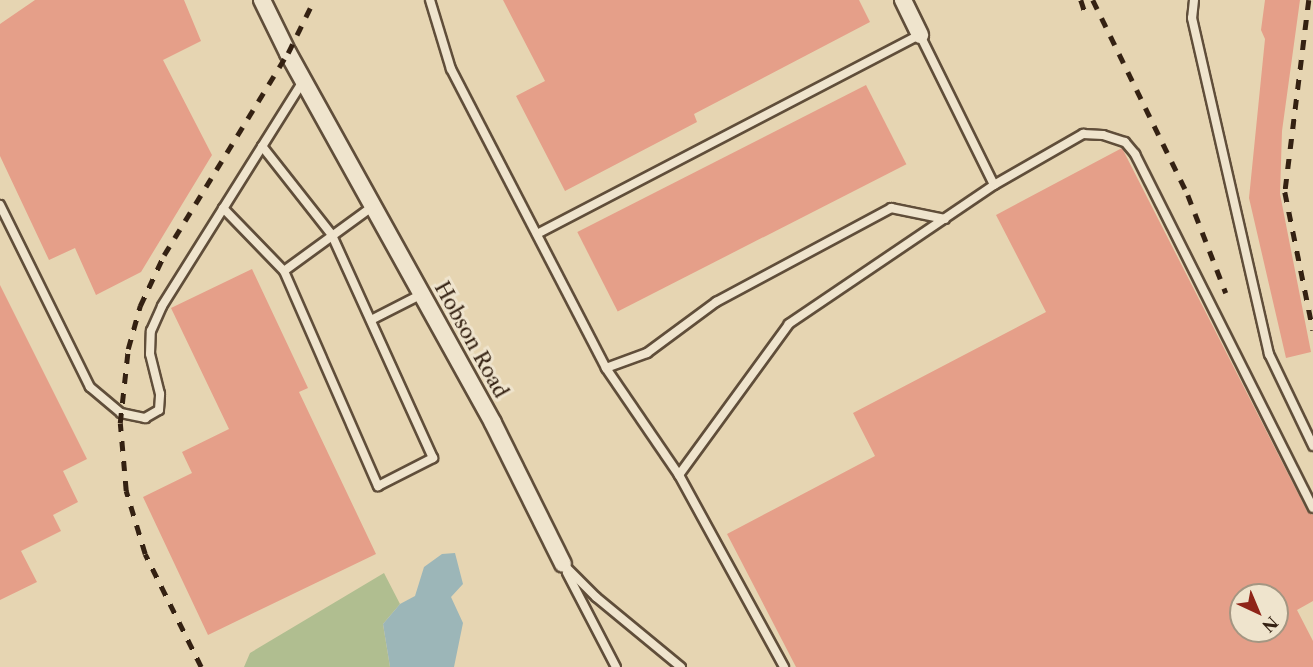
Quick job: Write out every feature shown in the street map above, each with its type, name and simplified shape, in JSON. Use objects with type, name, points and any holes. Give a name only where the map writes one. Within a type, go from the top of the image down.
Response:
[{"type":"street","name":"Hobson Road","points":[[262,0],[303,81],[422,294],[563,564]]},
{"type":"street","points":[[903,0],[920,35]]},
{"type":"lane","points":[[430,0],[450,69],[606,368],[679,475],[784,667]]},
{"type":"lane","points":[[1194,0],[1192,18],[1269,354],[1313,446]]},
{"type":"lane","points":[[537,234],[920,35],[994,185]]},
{"type":"lane","points":[[0,205],[90,387],[121,413],[145,418],[159,410],[160,394],[150,354],[151,331],[162,306],[303,81]]},
{"type":"lane","points":[[679,475],[789,324],[994,185],[1083,134],[1125,142],[1135,154],[1313,508]]},
{"type":"lane","points":[[223,208],[284,271],[378,486],[433,458],[332,235],[262,146]]},
{"type":"lane","points":[[284,271],[373,206]]},
{"type":"lane","points":[[606,368],[647,354],[716,302],[891,208],[945,219]]},
{"type":"lane","points":[[371,320],[422,294]]},
{"type":"lane","points":[[563,564],[616,667]]},
{"type":"lane","name":"Hobson Road","points":[[563,564],[596,597],[681,667]]},
{"type":"green space","points":[[384,573],[400,604],[383,624],[390,667],[244,667],[250,653]]},
{"type":"water","points":[[455,553],[463,584],[451,597],[463,623],[454,667],[390,667],[383,624],[400,604],[415,596],[424,567],[442,554]]},
{"type":"building","points":[[35,0],[184,0],[201,41],[163,60],[212,155],[141,272],[96,295],[75,248],[49,260],[0,156],[0,24]]},
{"type":"building","points":[[503,0],[859,0],[870,22],[694,114],[697,122],[565,191],[516,96],[545,81]]},
{"type":"building","points":[[1265,0],[1300,0],[1282,131],[1280,194],[1311,352],[1286,358],[1249,198],[1265,39],[1261,30]]},
{"type":"building","points":[[866,85],[906,164],[618,311],[577,232]]},
{"type":"building","points":[[1122,148],[1307,511],[1313,515],[1313,601],[1297,610],[1313,641],[1313,667],[796,667],[727,534],[875,456],[853,413],[1046,312],[996,215]]},
{"type":"building","points":[[252,269],[308,388],[299,392],[376,554],[208,635],[143,497],[192,473],[182,452],[229,429],[171,308]]},
{"type":"building","points":[[0,285],[87,459],[63,471],[78,502],[53,515],[61,531],[21,551],[37,582],[0,600]]},
{"type":"railway","points":[[201,667],[145,554],[126,491],[120,423],[128,349],[140,306],[164,255],[288,53],[314,0]]},
{"type":"railway","points":[[1081,0],[1087,18]]},
{"type":"railway","points":[[1093,0],[1188,195],[1226,293]]},
{"type":"railway","points":[[1309,0],[1285,192],[1313,330]]}]
